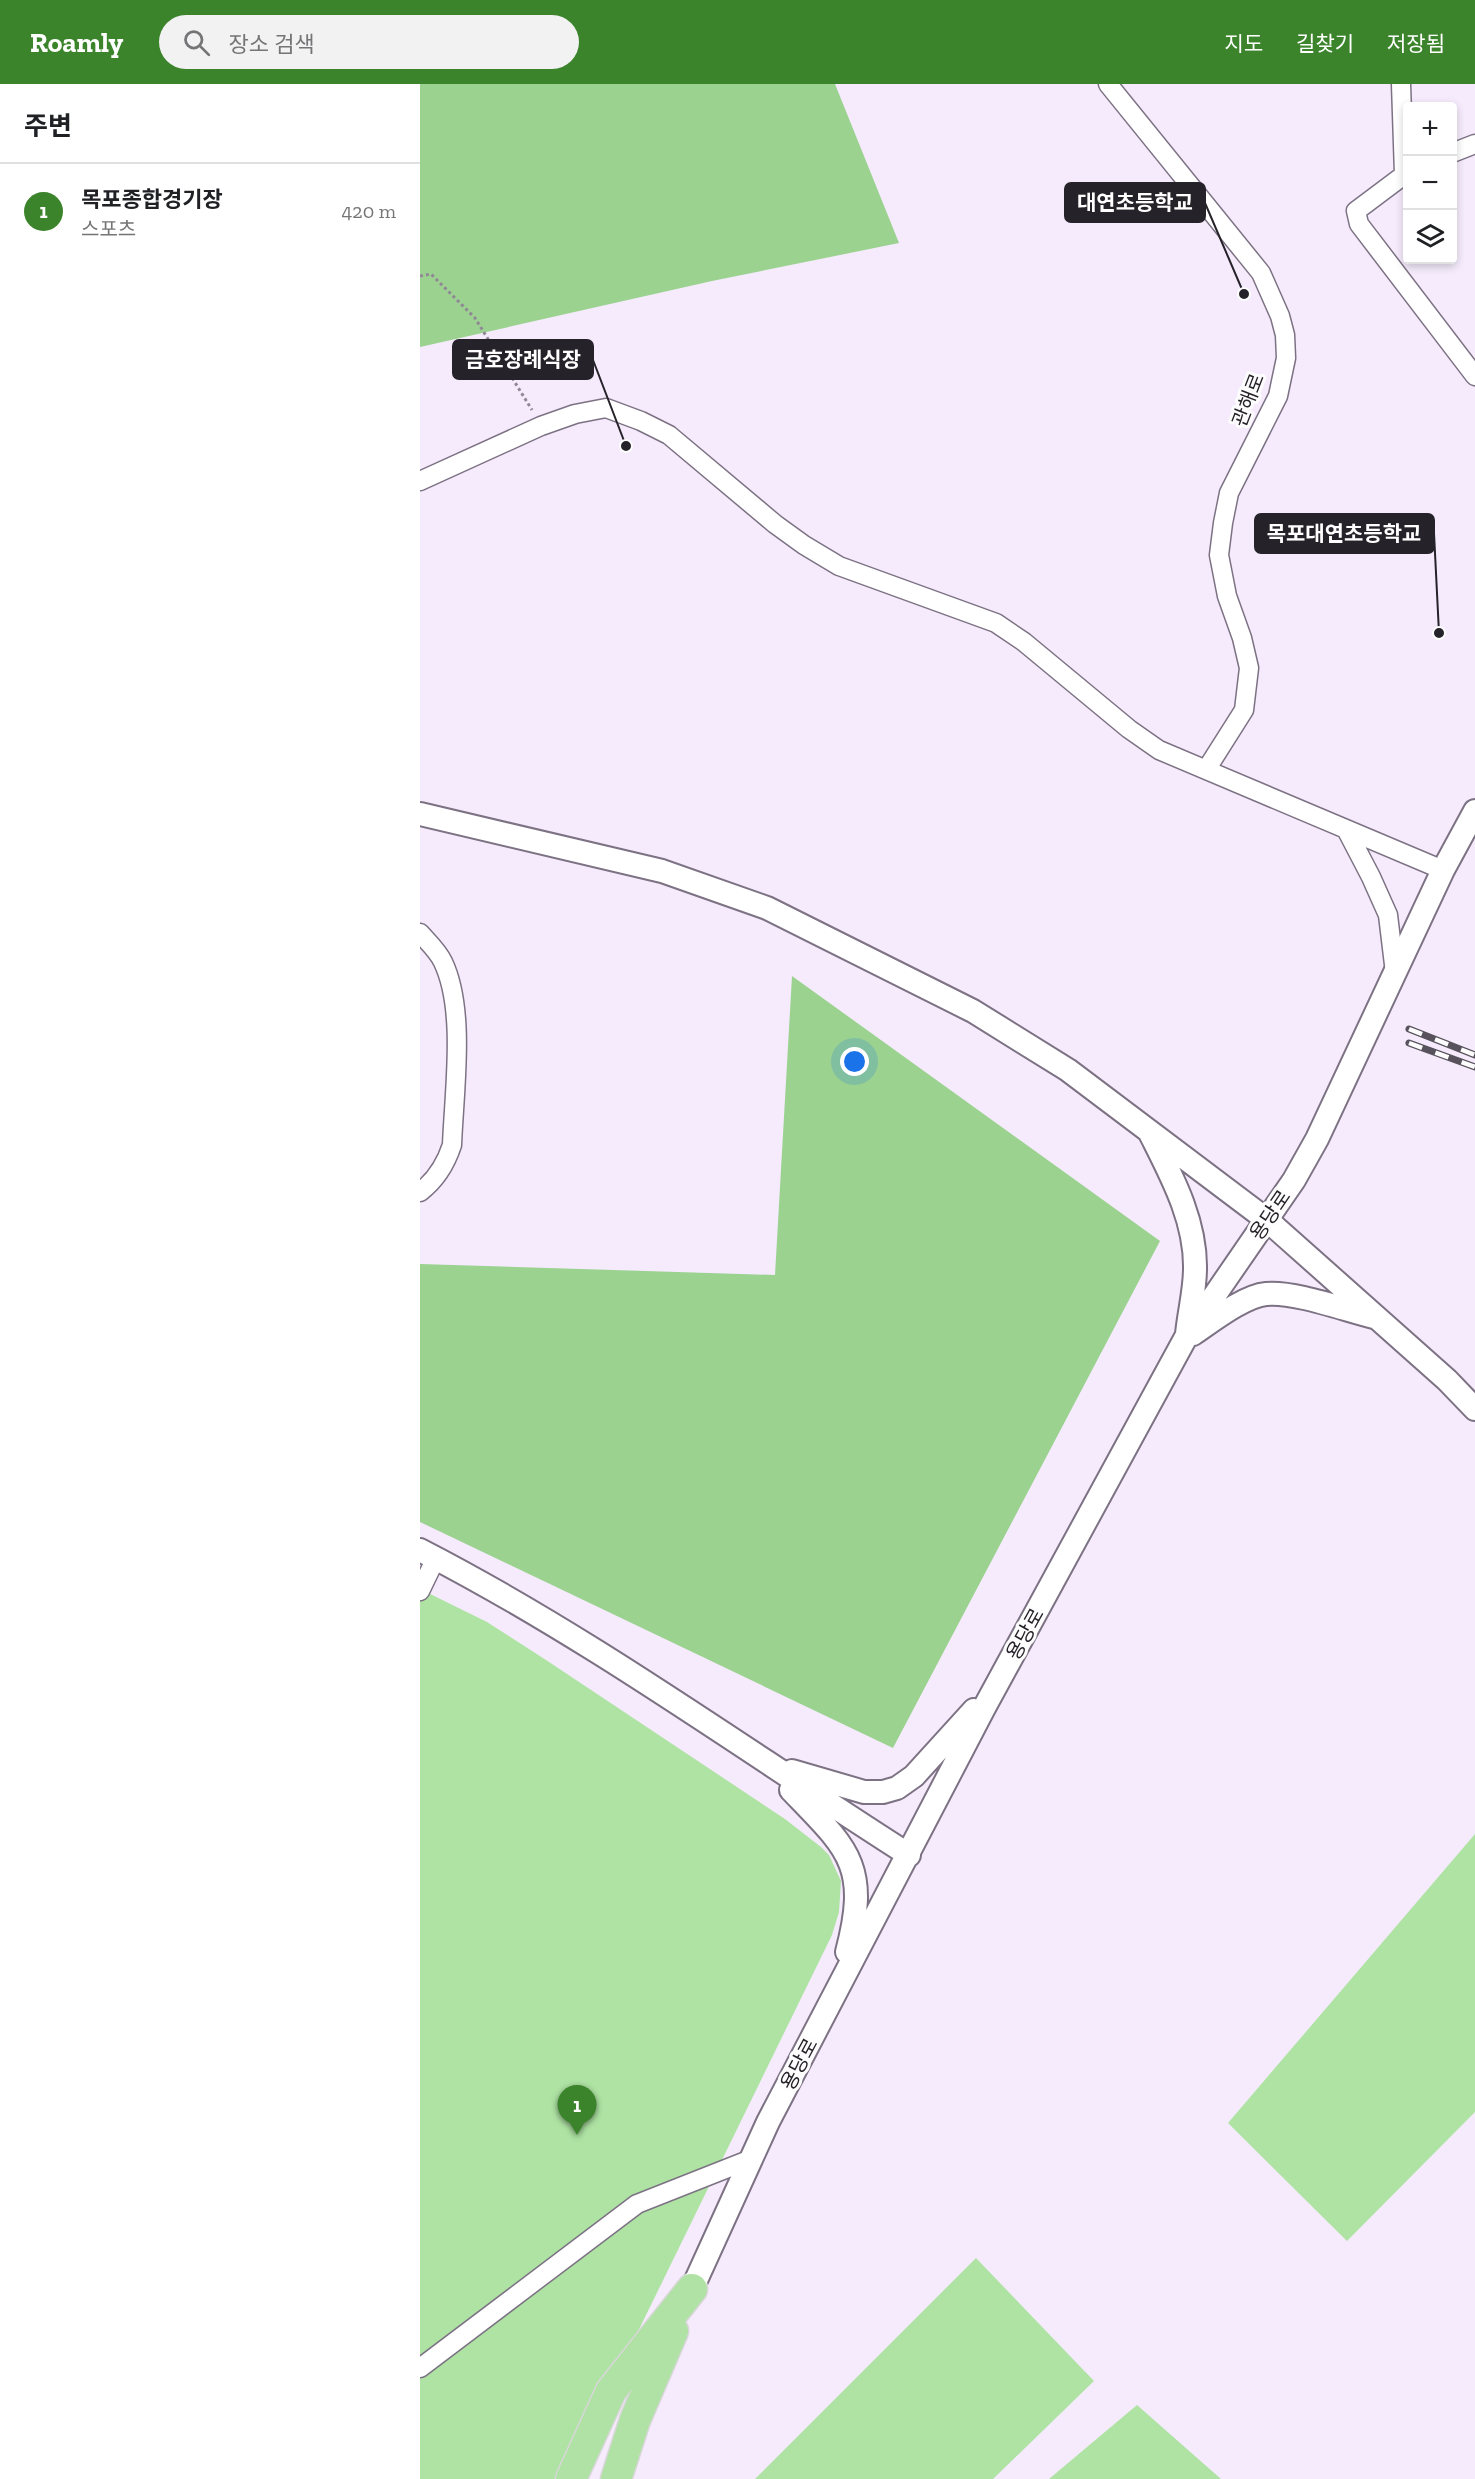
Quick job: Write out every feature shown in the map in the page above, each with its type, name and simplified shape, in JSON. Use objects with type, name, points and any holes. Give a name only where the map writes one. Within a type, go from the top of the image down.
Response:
[{"type":"highway","points":[[571,2479],[611,2391],[692,2289]]},
{"type":"highway","name":"용당로","points":[[616,2479],[647,2391],[692,2289]]},
{"type":"street","name":"관해로","points":[[1108,84],[1262,273],[1280,316],[1285,335],[1286,358],[1278,396],[1229,493],[1223,523],[1219,555],[1227,596],[1242,638],[1249,668],[1244,710],[1206,770]]},
{"type":"street","points":[[1401,84],[1405,156]]},
{"type":"street","points":[[1457,151],[1475,144]]},
{"type":"street","points":[[1403,175],[1356,211],[1359,224],[1472,366]]},
{"type":"street","points":[[420,481],[541,426],[575,414],[606,408],[641,421],[669,435],[775,524],[839,566],[996,623],[1024,642],[1151,745],[1172,757],[1443,870]]},
{"type":"street","name":"용당로","points":[[692,2289],[768,2122],[997,1684],[1186,1338],[1294,1180],[1317,1139],[1443,870],[1475,811]]},
{"type":"street","points":[[420,814],[662,871],[767,908],[973,1011],[1068,1070],[1267,1220],[1378,1318],[1475,1409]]},
{"type":"street","points":[[1346,829],[1388,915],[1395,975]]},
{"type":"street","points":[[420,933],[442,960],[450,979],[457,1033],[452,1144],[447,1159],[438,1174],[420,1192]]},
{"type":"street","points":[[1148,1129],[1179,1193],[1190,1230],[1195,1268],[1186,1338]]},
{"type":"street","points":[[1186,1338],[1242,1303],[1264,1294],[1287,1295],[1378,1318]]},
{"type":"street","points":[[420,1591],[428,1554],[515,1601],[574,1637],[909,1855]]},
{"type":"street","points":[[765,1762],[864,1792],[883,1792],[897,1788],[914,1776],[997,1684]]},
{"type":"street","points":[[765,1762],[832,1833],[843,1847],[851,1864],[858,1898],[855,1924],[837,1992]]},
{"type":"street","points":[[420,2368],[637,2204],[751,2159]]},
{"type":"path","points":[[420,276],[431,274],[475,318],[541,426]]},
{"type":"green space","points":[[420,84],[835,84],[899,243],[712,281],[420,347]]},
{"type":"green space","points":[[792,976],[1160,1241],[893,1748],[420,1522],[420,1264],[775,1275]]},
{"type":"green space","points":[[420,1589],[487,1622],[785,1819],[829,1855],[841,1881],[839,1912],[832,1935],[580,2450],[568,2479],[420,2479]]},
{"type":"green space","points":[[1475,1834],[1475,2112],[1347,2241],[1228,2123]]},
{"type":"green space","points":[[976,2258],[1094,2381],[993,2479],[755,2479]]},
{"type":"green space","points":[[1137,2405],[1221,2479],[1049,2479]]},
{"type":"railway","points":[[1409,1029],[1475,1055]]},
{"type":"railway","points":[[1409,1043],[1475,1067]]},
{"type":"place","name":"대연초등학교","points":[[1244,294]]},
{"type":"place","name":"금호장례식장","points":[[626,446]]},
{"type":"place","name":"목포대연초등학교","points":[[1439,633]]},
{"type":"place","name":"목포종합경기장","points":[[577,2135]]}]
